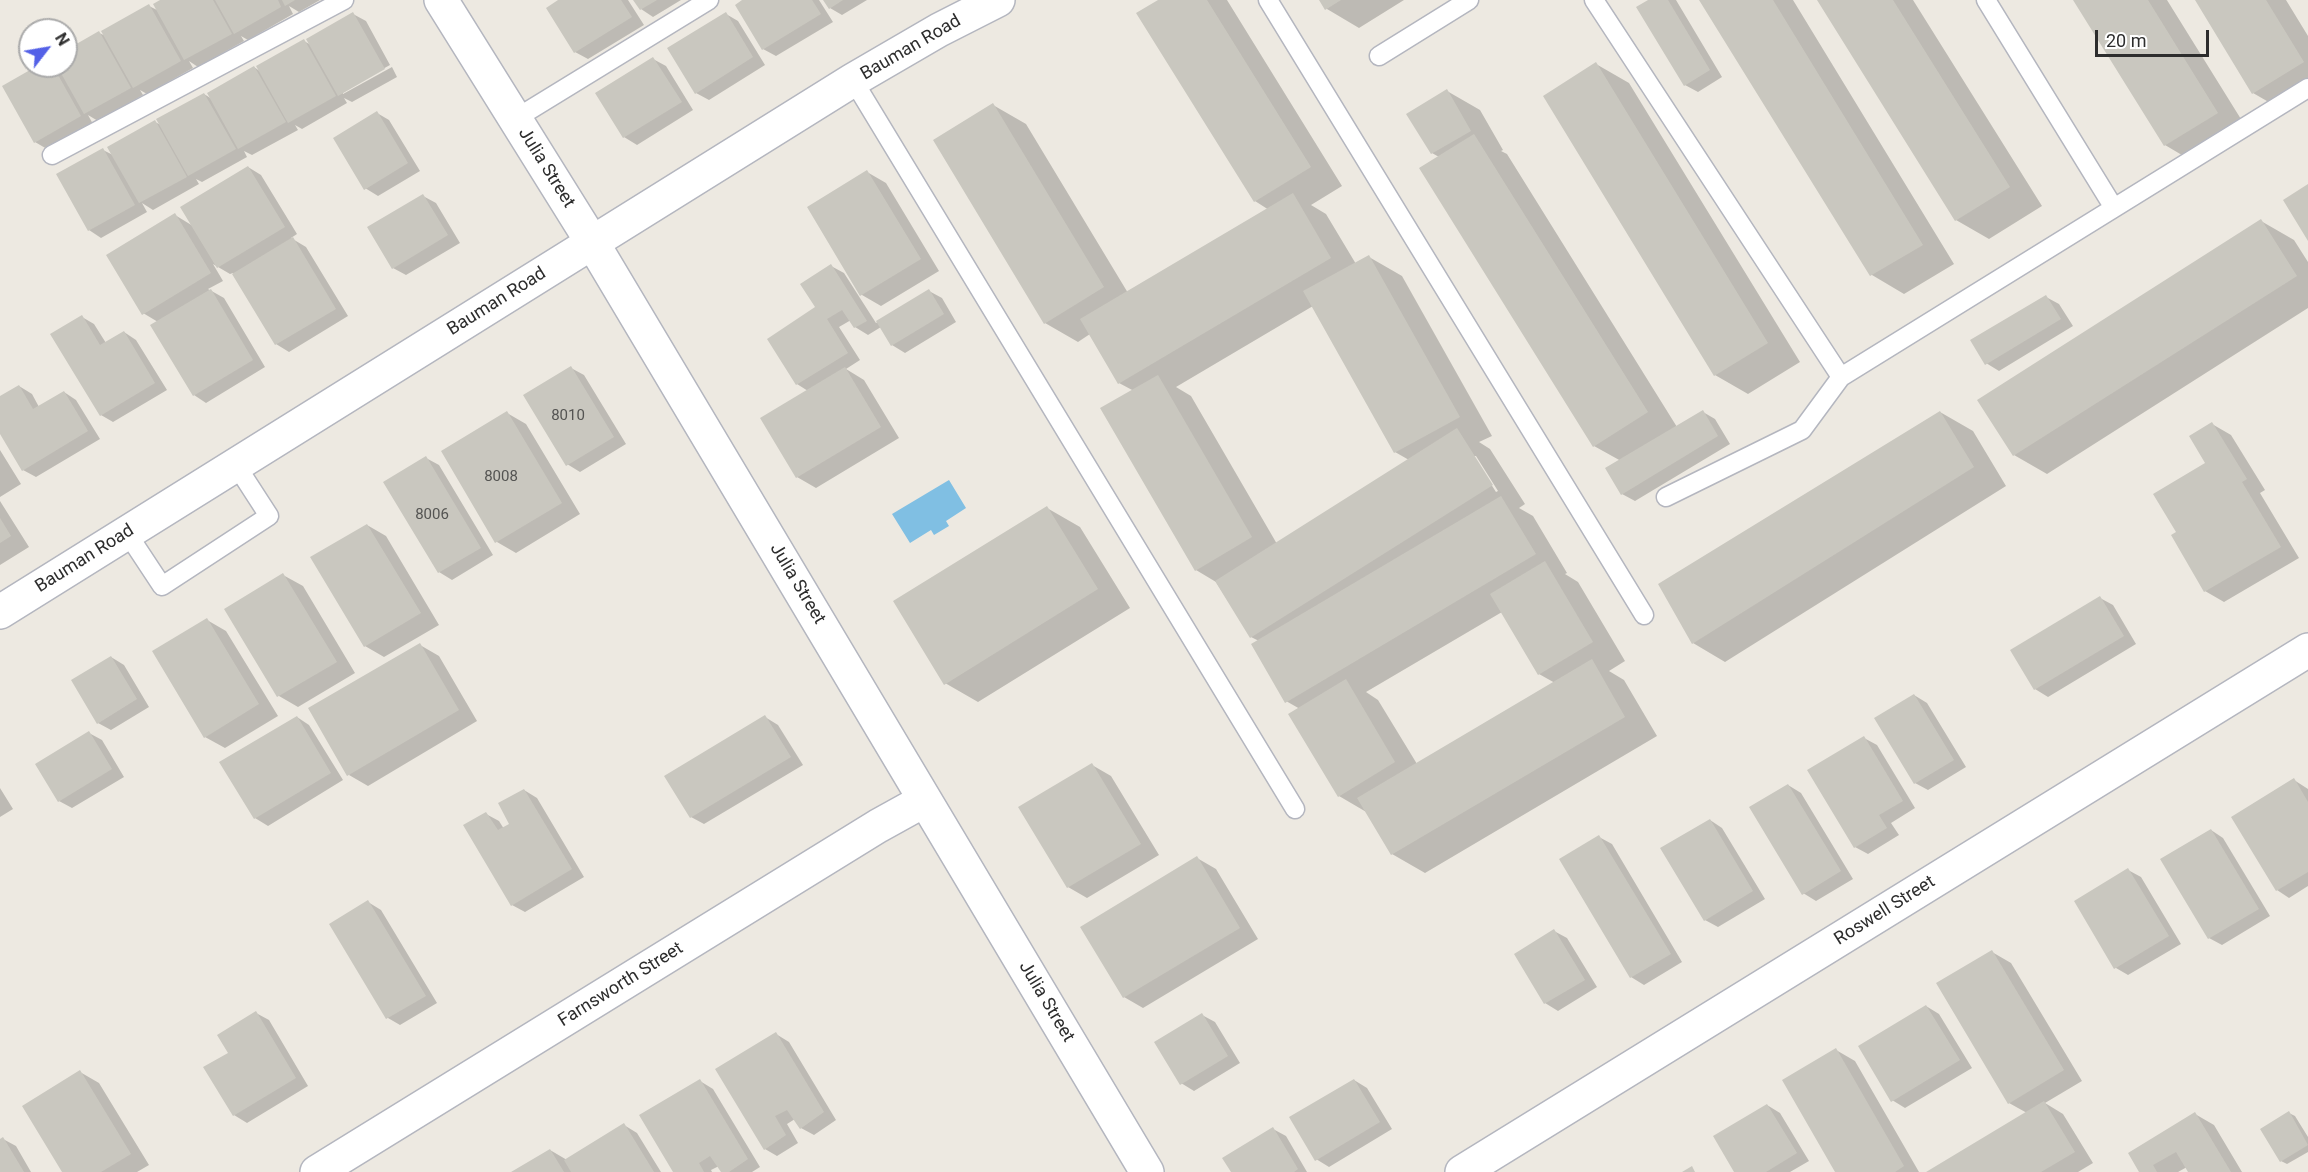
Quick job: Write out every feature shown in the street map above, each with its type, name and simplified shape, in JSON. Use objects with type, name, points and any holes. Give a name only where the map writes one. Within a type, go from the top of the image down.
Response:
[{"type":"street","name":"Julia Street","points":[[441,0],[592,242],[1147,1172]]},
{"type":"street","name":"Bauman Road","points":[[0,612],[853,80],[939,30],[998,0]]},
{"type":"street","name":"Roswell Street","points":[[1462,1172],[2308,650]]},
{"type":"street","name":"Farnsworth Street","points":[[317,1172],[878,826],[925,800]]},
{"type":"lane","points":[[52,155],[344,0]]},
{"type":"lane","points":[[515,119],[710,0]]},
{"type":"lane","points":[[1268,0],[1644,615]]},
{"type":"lane","points":[[1379,56],[1469,0]]},
{"type":"lane","points":[[1594,0],[1841,378]]},
{"type":"lane","points":[[1986,0],[2114,208]]},
{"type":"lane","points":[[853,80],[1295,809]]},
{"type":"lane","points":[[1666,497],[1802,430],[1841,378],[2308,88]]},
{"type":"lane","points":[[127,533],[162,586],[269,516],[236,465]]},
{"type":"water","points":[[949,480],[966,508],[946,521],[949,526],[934,535],[931,530],[910,543],[892,514]]},
{"type":"building","points":[[160,0],[213,0],[232,34],[184,60],[153,4]]},
{"type":"building","points":[[215,0],[278,0],[281,7],[234,34]]},
{"type":"building","points":[[282,0],[295,0],[285,6]]},
{"type":"building","points":[[558,0],[621,0],[632,17],[574,53],[546,8]]},
{"type":"building","points":[[633,0],[657,0],[640,10]]},
{"type":"building","points":[[742,0],[812,0],[821,14],[762,50],[735,5]]},
{"type":"building","points":[[823,0],[843,0],[829,9]]},
{"type":"building","points":[[1158,0],[1207,0],[1311,167],[1254,202],[1136,13]]},
{"type":"building","points":[[1319,0],[1341,0],[1325,10]]},
{"type":"building","points":[[1648,0],[1668,0],[1710,70],[1684,86],[1636,7]]},
{"type":"building","points":[[1699,0],[1773,0],[1923,245],[1870,276]]},
{"type":"building","points":[[1817,0],[1893,0],[2010,187],[1955,221]]},
{"type":"building","points":[[2073,0],[2148,0],[2218,113],[2164,146]]},
{"type":"building","points":[[2195,0],[2266,0],[2304,62],[2252,94]]},
{"type":"building","points":[[149,4],[181,61],[133,88],[101,31]]},
{"type":"building","points":[[353,12],[385,69],[338,96],[306,39]]},
{"type":"building","points":[[726,12],[753,57],[695,94],[667,48]]},
{"type":"building","points":[[99,31],[131,88],[84,114],[64,78],[78,78],[78,43]]},
{"type":"building","points":[[304,39],[336,96],[288,123],[256,66]]},
{"type":"building","points":[[653,57],[682,102],[623,138],[595,93]]},
{"type":"building","points":[[1596,62],[1768,343],[1714,376],[1543,96]]},
{"type":"building","points":[[254,66],[286,122],[238,149],[207,93]]},
{"type":"building","points":[[18,77],[60,78],[81,116],[34,143],[2,86]]},
{"type":"building","points":[[1447,89],[1471,131],[1431,154],[1406,114]]},
{"type":"building","points":[[204,93],[236,149],[188,176],[156,119]]},
{"type":"building","points":[[993,103],[1104,287],[1044,324],[933,140]]},
{"type":"building","points":[[377,111],[408,163],[364,190],[333,138]]},
{"type":"building","points":[[155,120],[187,177],[139,203],[107,147]]},
{"type":"building","points":[[1474,134],[1648,412],[1593,447],[1419,168]]},
{"type":"building","points":[[103,148],[135,205],[88,231],[56,174]]},
{"type":"building","points":[[248,166],[285,227],[217,268],[180,207]]},
{"type":"building","points":[[867,170],[921,259],[860,296],[807,207]]},
{"type":"building","points":[[2308,184],[2308,241],[2283,200]]},
{"type":"building","points":[[1293,193],[1331,258],[1118,384],[1080,319]]},
{"type":"building","points":[[423,194],[448,235],[392,269],[367,227]]},
{"type":"building","points":[[175,213],[211,273],[142,315],[106,255]]},
{"type":"building","points":[[2261,219],[2297,276],[2013,456],[1977,400]]},
{"type":"building","points":[[293,237],[336,309],[275,345],[232,274]]},
{"type":"building","points":[[1369,255],[1460,417],[1394,453],[1303,291]]},
{"type":"building","points":[[831,264],[867,321],[854,328],[842,310],[827,319],[848,353],[796,385],[767,339],[815,307],[800,284]]},
{"type":"building","points":[[211,289],[253,360],[193,396],[150,325]]},
{"type":"building","points":[[929,289],[944,314],[891,346],[876,321]]},
{"type":"building","points":[[2046,295],[2061,319],[1985,365],[1970,340]]},
{"type":"building","points":[[82,315],[100,345],[124,331],[155,383],[100,416],[50,334]]},
{"type":"building","points":[[571,366],[614,437],[566,466],[523,395]]},
{"type":"building","points":[[845,367],[881,427],[796,478],[760,418]]},
{"type":"building","points":[[1158,375],[1252,537],[1195,571],[1100,408]]},
{"type":"building","points":[[19,385],[33,409],[64,391],[88,431],[22,471],[0,434],[0,396]]},
{"type":"building","points":[[1703,410],[1718,436],[1621,495],[1605,468]]},
{"type":"building","points":[[507,411],[562,503],[495,543],[441,451]]},
{"type":"building","points":[[1940,411],[1974,467],[1692,644],[1658,584]]},
{"type":"building","points":[[2212,422],[2247,479],[2242,482],[2281,547],[2204,592],[2171,535],[2176,532],[2153,494],[2205,463],[2189,436]]},
{"type":"building","points":[[1457,428],[1493,485],[1250,638],[1215,581]]},
{"type":"building","points":[[426,456],[481,548],[438,573],[383,482]]},
{"type":"building","points":[[1501,496],[1536,554],[1285,703],[1251,644]]},
{"type":"building","points":[[1047,506],[1098,589],[944,685],[893,601]]},
{"type":"building","points":[[0,518],[11,536],[0,543]]},
{"type":"building","points":[[367,524],[421,613],[364,647],[310,557]]},
{"type":"building","points":[[1545,561],[1593,642],[1538,675],[1490,594]]},
{"type":"building","points":[[283,573],[337,662],[277,697],[224,609]]},
{"type":"building","points":[[2100,596],[2124,636],[2034,690],[2010,650]]},
{"type":"building","points":[[207,618],[259,704],[204,738],[152,651]]},
{"type":"building","points":[[420,643],[459,710],[347,776],[308,708]]},
{"type":"building","points":[[111,656],[137,699],[97,724],[71,680]]},
{"type":"building","points":[[1592,659],[1625,717],[1391,855],[1357,798]]},
{"type":"building","points":[[1346,679],[1395,762],[1338,797],[1288,714]]},
{"type":"building","points":[[1914,694],[1954,760],[1914,784],[1874,718]]},
{"type":"building","points":[[765,715],[791,757],[690,818],[664,776]]},
{"type":"building","points":[[297,716],[331,773],[254,819],[219,762]]},
{"type":"building","points":[[89,731],[112,769],[58,802],[35,764]]},
{"type":"building","points":[[1864,736],[1903,801],[1879,815],[1887,828],[1854,848],[1807,770]]},
{"type":"building","points":[[1092,763],[1141,844],[1067,888],[1018,807]]},
{"type":"building","points":[[2294,778],[2308,802],[2308,872],[2276,891],[2231,817]]},
{"type":"building","points":[[1788,784],[1841,871],[1802,895],[1749,807]]},
{"type":"building","points":[[524,789],[572,869],[511,906],[463,825],[486,812],[498,830],[509,824],[498,803]]},
{"type":"building","points":[[1710,819],[1753,891],[1704,921],[1660,848]]},
{"type":"building","points":[[2211,829],[2259,909],[2208,939],[2160,859]]},
{"type":"building","points":[[1599,835],[1671,954],[1630,978],[1559,859]]},
{"type":"building","points":[[1197,856],[1240,928],[1123,998],[1080,927]]},
{"type":"building","points":[[2128,868],[2169,936],[2114,969],[2074,901]]},
{"type":"building","points":[[368,900],[426,996],[386,1019],[329,924]]},
{"type":"building","points":[[1554,929],[1585,980],[1544,1004],[1514,954]]},
{"type":"building","points":[[1992,950],[2064,1070],[2008,1104],[1936,983]]},
{"type":"building","points":[[1926,1005],[1960,1060],[1891,1102],[1858,1046]]},
{"type":"building","points":[[256,1011],[296,1078],[233,1116],[203,1067],[228,1053],[217,1035]]},
{"type":"building","points":[[1202,1013],[1228,1056],[1180,1085],[1154,1042]]},
{"type":"building","points":[[776,1032],[824,1112],[800,1129],[787,1110],[775,1116],[786,1135],[764,1150],[715,1069]]},
{"type":"building","points":[[1836,1048],[1904,1166],[1895,1172],[1835,1172],[1782,1080]]},
{"type":"building","points":[[80,1070],[131,1154],[101,1172],[62,1172],[22,1106]]},
{"type":"building","points":[[700,1079],[748,1159],[729,1172],[721,1172],[710,1156],[699,1163],[704,1172],[673,1172],[639,1115]]},
{"type":"building","points":[[1354,1079],[1380,1122],[1315,1161],[1289,1117]]},
{"type":"building","points":[[2044,1101],[2075,1152],[2041,1172],[1926,1172]]},
{"type":"building","points":[[1767,1104],[1797,1153],[1766,1172],[1734,1172],[1713,1136]]},
{"type":"building","points":[[2289,1111],[2308,1145],[2280,1162],[2260,1129]]},
{"type":"building","points":[[2195,1112],[2231,1172],[2188,1172],[2176,1152],[2153,1165],[2157,1172],[2139,1172],[2128,1153]]},
{"type":"building","points":[[624,1123],[654,1172],[571,1172],[564,1160]]},
{"type":"building","points":[[1273,1127],[1298,1169],[1294,1172],[1231,1172],[1222,1158]]},
{"type":"building","points":[[3,1137],[24,1172],[0,1172],[0,1139]]},
{"type":"building","points":[[550,1149],[564,1172],[511,1172]]},
{"type":"building","points":[[1692,1166],[1695,1172],[1682,1172]]}]
